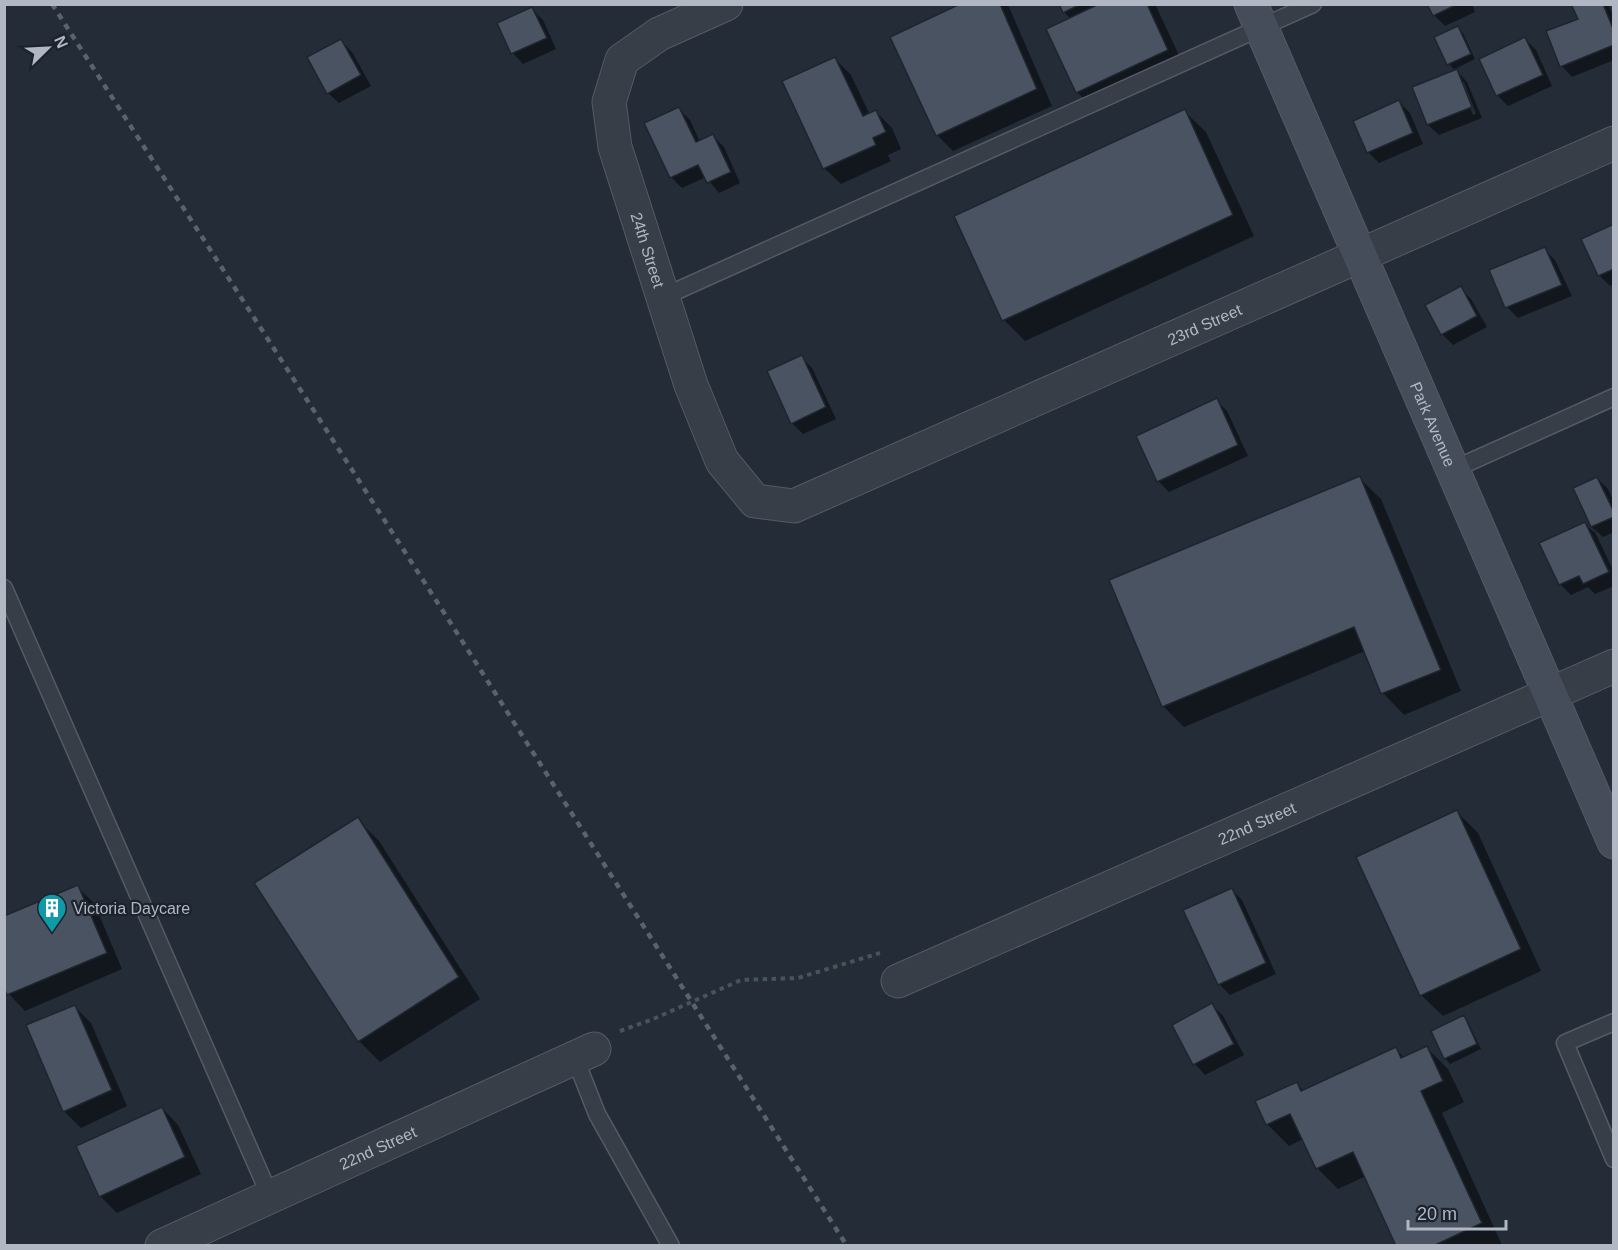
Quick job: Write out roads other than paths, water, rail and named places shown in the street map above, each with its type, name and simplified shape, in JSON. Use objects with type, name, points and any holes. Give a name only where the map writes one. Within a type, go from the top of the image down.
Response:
[{"type":"street","name":"24th Street","points":[[726,4],[658,34],[622,60],[609,102],[615,147],[691,385],[722,461],[755,501],[794,506]]},
{"type":"street","name":"Park Avenue","points":[[1256,16],[1614,842]]},
{"type":"street","name":"23rd Street","points":[[794,506],[1614,143]]},
{"type":"street","name":"22nd Street","points":[[898,981],[1614,666]]},
{"type":"street","name":"22nd Street","points":[[162,1245],[585,1053]]},
{"type":"lane","points":[[663,297],[1256,16],[1313,4]]},
{"type":"lane","points":[[1452,470],[1614,398]]},
{"type":"lane","points":[[4,588],[270,1196]]},
{"type":"lane","points":[[1614,1022],[1564,1043],[1614,1159]]},
{"type":"lane","points":[[585,1053],[597,1114],[671,1245]]},
{"type":"railway","points":[[52,4],[450,622],[847,1246]]},
{"type":"place","name":"Victoria Daycare","points":[[52,934]]}]
